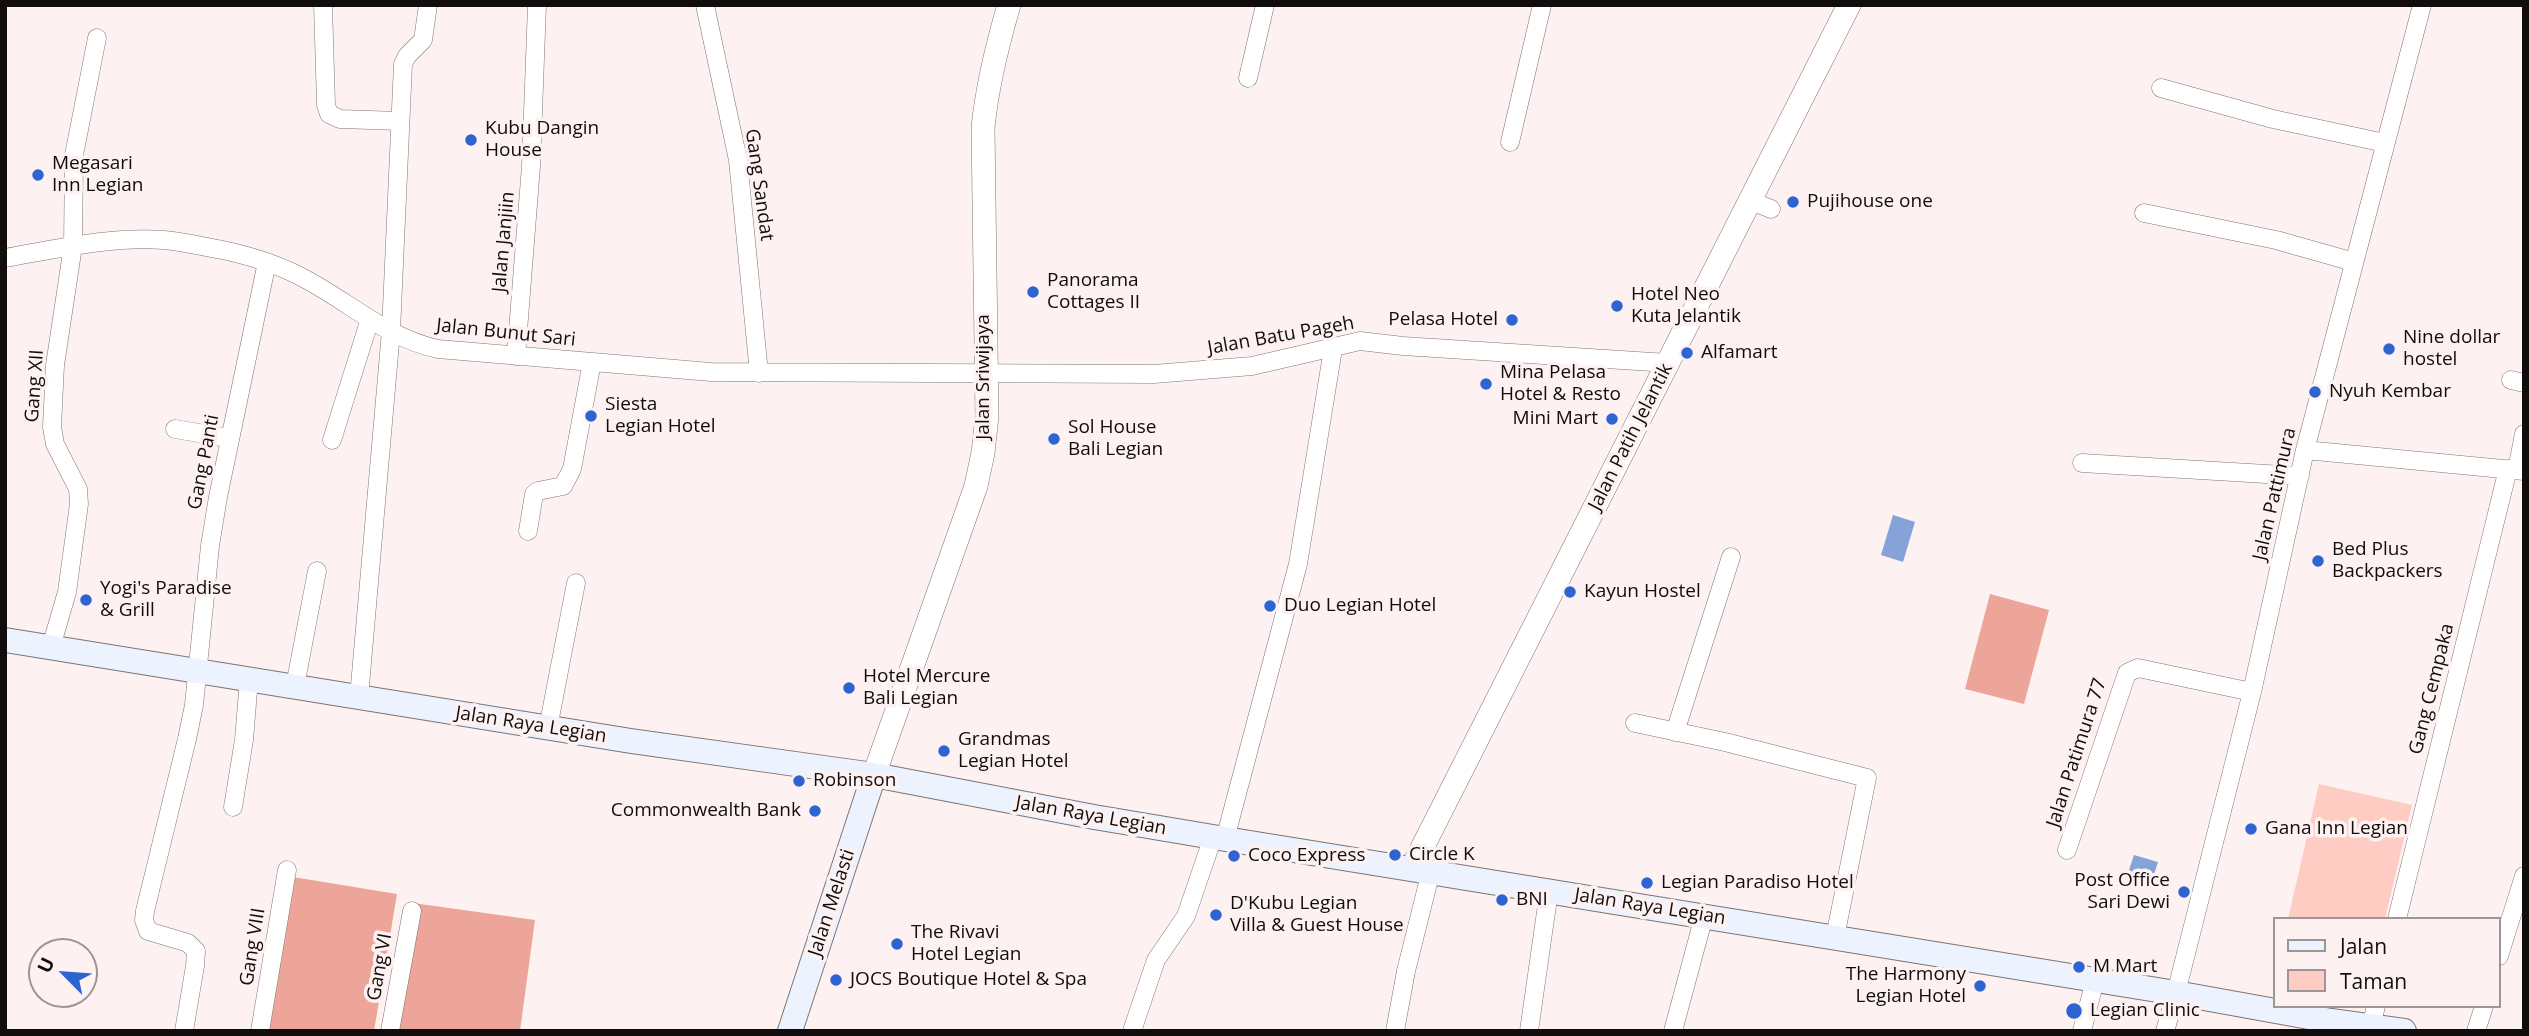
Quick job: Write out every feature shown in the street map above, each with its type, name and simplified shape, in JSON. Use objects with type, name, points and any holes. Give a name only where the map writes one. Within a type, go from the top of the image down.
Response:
[{"type":"main road","name":"Jalan Raya Legian","points":[[5,640],[548,728],[874,775],[1219,838],[2176,993],[2274,1004]]},
{"type":"main road","name":"Jalan Melasti","points":[[790,1031],[874,775]]},
{"type":"main road","name":"Jalan Raya Legian","points":[[2304,1008],[2373,1016],[2404,1031]]},
{"type":"street","points":[[323,5],[326,105],[329,114],[340,119],[400,121]]},
{"type":"street","points":[[359,697],[391,331],[403,64],[423,40],[428,5]]},
{"type":"street","name":"Jalan Janjiin","points":[[516,355],[531,166],[537,5]]},
{"type":"street","name":"Gang Sandat","points":[[705,5],[738,160],[759,373]]},
{"type":"street","name":"Jalan Sriwijaya","points":[[874,775],[976,486],[984,453],[987,416],[983,128],[986,94],[1009,5]]},
{"type":"street","points":[[1248,78],[1265,5]]},
{"type":"street","points":[[1510,142],[1542,5]]},
{"type":"street","name":"Jalan Patih Jelantik","points":[[1421,870],[1668,363],[1849,5]]},
{"type":"street","name":"Jalan Pattimura","points":[[2165,1031],[2252,692],[2305,450],[2422,5]]},
{"type":"street","name":"Gang XII","points":[[51,647],[67,592],[79,504],[78,489],[55,444],[52,427],[55,365],[73,247],[74,155],[97,38]]},
{"type":"street","points":[[2161,88],[2273,119],[2385,143]]},
{"type":"street","points":[[1749,200],[1771,209]]},
{"type":"street","points":[[2144,213],[2276,240],[2354,262]]},
{"type":"street","name":"Jalan Bunut Sari","points":[[5,258],[124,240],[190,243],[267,262],[306,279],[391,331],[421,345],[438,349],[711,372],[985,373]]},
{"type":"street","name":"Gang Panti","points":[[184,1031],[196,951],[188,943],[148,931],[144,920],[157,855],[187,739],[210,546],[229,438],[267,262]]},
{"type":"street","points":[[332,440],[370,319]]},
{"type":"street","name":"Jalan Batu Pageh","points":[[985,373],[1154,374],[1212,371],[1252,366],[1360,341],[1668,363]]},
{"type":"street","points":[[1132,1031],[1156,960],[1186,916],[1219,838],[1298,564],[1333,349]]},
{"type":"street","points":[[528,531],[534,494],[563,486],[572,469],[592,362]]},
{"type":"street","points":[[175,429],[229,438]]},
{"type":"street","name":"Gang Cempaka","points":[[2398,917],[2524,434]]},
{"type":"street","points":[[2305,450],[2516,470]]},
{"type":"street","points":[[2082,463],[2300,476]]},
{"type":"street","points":[[1675,732],[1731,557]]},
{"type":"street","points":[[295,686],[317,570]]},
{"type":"street","points":[[548,728],[576,583]]},
{"type":"street","name":"Jalan Patimura 77","points":[[2067,850],[2127,673],[2138,668],[2252,692]]},
{"type":"street","points":[[233,807],[244,740],[249,679]]},
{"type":"street","points":[[1635,723],[1867,778],[1835,937]]},
{"type":"street","name":"Gang VIII","points":[[260,1031],[287,870]]},
{"type":"street","points":[[1395,1031],[1421,870]]},
{"type":"street","points":[[2501,950],[2524,876]]},
{"type":"street","points":[[1529,1031],[1549,891]]},
{"type":"street","name":"Gang VI","points":[[390,1031],[412,911]]},
{"type":"street","points":[[1673,1031],[1704,916]]},
{"type":"street","points":[[2082,1031],[2095,980]]},
{"type":"street","points":[[2476,1031],[2483,1008]]},
{"type":"green space","points":[[2319,784],[2412,805],[2385,917],[2288,917]]},
{"type":"shaded area","points":[[1990,594],[2049,610],[2024,704],[1965,689]]},
{"type":"shaded area","points":[[293,877],[397,894],[374,1031],[268,1031]]},
{"type":"shaded area","points":[[413,903],[535,920],[520,1031],[395,1031]]},
{"type":"water","points":[[1893,515],[1915,522],[1903,562],[1881,555]]},
{"type":"water","points":[[2134,855],[2158,862],[2152,881],[2128,873]]},
{"type":"place","name":"Kubu Dangin House","points":[[471,140]]},
{"type":"place","name":"Megasari Inn Legian","points":[[38,175]]},
{"type":"place","name":"Pujihouse one","points":[[1793,202]]},
{"type":"place","name":"Panorama Cottages II","points":[[1033,292]]},
{"type":"place","name":"Hotel Neo Kuta Jelantik","points":[[1617,306]]},
{"type":"place","name":"Pelasa Hotel","points":[[1512,320]]},
{"type":"place","name":"Nine dollar hostel","points":[[2389,349]]},
{"type":"place","name":"Alfamart","points":[[1687,353]]},
{"type":"place","name":"Mina Pelasa Hotel & Resto","points":[[1486,384]]},
{"type":"place","name":"Nyuh Kembar","points":[[2315,392]]},
{"type":"place","name":"Siesta Legian Hotel","points":[[591,416]]},
{"type":"place","name":"Mini Mart","points":[[1612,419]]},
{"type":"place","name":"Sol House Bali Legian","points":[[1054,439]]},
{"type":"place","name":"Bed Plus Backpackers","points":[[2318,561]]},
{"type":"place","name":"Kayun Hostel","points":[[1570,592]]},
{"type":"place","name":"Yogi's Paradise & Grill","points":[[86,600]]},
{"type":"place","name":"Duo Legian Hotel","points":[[1270,606]]},
{"type":"place","name":"Hotel Mercure Bali Legian","points":[[849,688]]},
{"type":"place","name":"Grandmas Legian Hotel","points":[[944,751]]},
{"type":"place","name":"Robinson","points":[[799,781]]},
{"type":"place","name":"Commonwealth Bank","points":[[815,811]]},
{"type":"place","name":"Gana Inn Legian","points":[[2251,829]]},
{"type":"place","name":"Circle K","points":[[1395,855]]},
{"type":"place","name":"Coco Express","points":[[1234,856]]},
{"type":"place","name":"Legian Paradiso Hotel","points":[[1647,883]]},
{"type":"place","name":"Post Office Sari Dewi","points":[[2184,892]]},
{"type":"place","name":"BNI","points":[[1502,900]]},
{"type":"place","name":"D'Kubu Legian Villa & Guest House","points":[[1216,915]]},
{"type":"place","name":"The Rivavi Hotel Legian","points":[[897,944]]},
{"type":"place","name":"M Mart","points":[[2079,967]]},
{"type":"place","name":"JOCS Boutique Hotel & Spa","points":[[836,980]]},
{"type":"place","name":"The Harmony Legian Hotel","points":[[1980,986]]},
{"type":"place","name":"Legian Clinic","points":[[2074,1011]]}]
